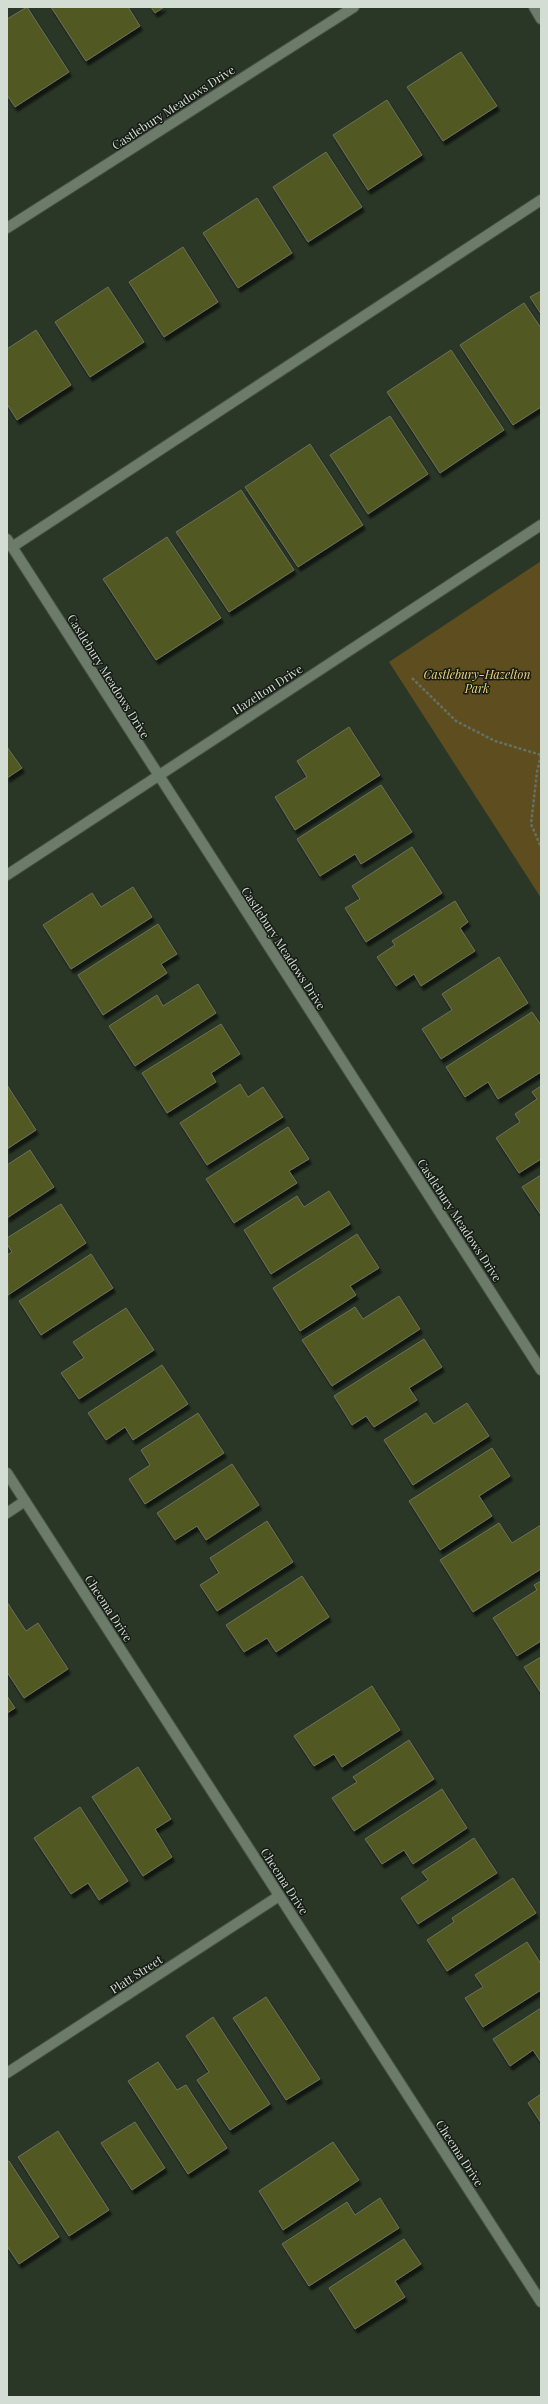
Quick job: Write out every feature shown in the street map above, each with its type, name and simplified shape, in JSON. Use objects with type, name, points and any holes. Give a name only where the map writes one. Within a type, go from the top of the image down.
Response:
[{"type":"street","name":"Castlebury Meadows Drive","points":[[7,228],[354,7]]},
{"type":"street","points":[[534,7],[541,19]]},
{"type":"street","points":[[9,543],[541,200]]},
{"type":"street","name":"Hazelton Drive","points":[[7,875],[541,525]]},
{"type":"street","name":"Castlebury Meadows Drive","points":[[9,543],[541,1370]]},
{"type":"street","name":"Cheema Drive","points":[[7,1473],[541,2302]]},
{"type":"street","points":[[7,1513],[25,1501]]},
{"type":"street","name":"Platt Street","points":[[7,2073],[279,1896]]},
{"type":"path","points":[[412,678],[456,721],[495,741],[541,755],[537,772],[532,824],[540,840],[541,847]]},
{"type":"green space","name":"Castlebury-Hazelton Park","points":[[541,561],[541,898],[389,662]]},
{"type":"building","points":[[27,7],[69,72],[15,107],[7,95],[7,19]]},
{"type":"building","points":[[51,7],[128,7],[140,26],[86,61]]},
{"type":"building","points":[[151,7],[164,7],[155,13]]},
{"type":"building","points":[[461,52],[497,106],[443,141],[407,87]]},
{"type":"building","points":[[387,100],[422,155],[368,190],[333,135]]},
{"type":"building","points":[[326,152],[362,207],[308,242],[273,187]]},
{"type":"building","points":[[257,198],[292,253],[238,288],[203,233]]},
{"type":"building","points":[[183,247],[218,302],[164,337],[129,282]]},
{"type":"building","points":[[108,287],[144,342],[90,377],[55,322]]},
{"type":"building","points":[[541,291],[541,314],[530,297]]},
{"type":"building","points":[[524,303],[541,328],[541,407],[513,425],[460,345]]},
{"type":"building","points":[[36,330],[71,385],[17,420],[7,404],[7,349]]},
{"type":"building","points":[[451,350],[504,430],[440,473],[387,392]]},
{"type":"building","points":[[390,416],[428,474],[368,514],[330,455]]},
{"type":"building","points":[[310,444],[363,525],[298,567],[245,487]]},
{"type":"building","points":[[241,490],[294,570],[229,612],[176,532]]},
{"type":"building","points":[[167,537],[221,618],[156,660],[103,579]]},
{"type":"building","points":[[349,727],[380,775],[295,830],[275,797],[307,777],[297,761]]},
{"type":"building","points":[[7,747],[22,768],[7,778]]},
{"type":"building","points":[[381,785],[412,832],[361,864],[355,854],[320,876],[297,839]]},
{"type":"building","points":[[412,847],[442,893],[366,942],[345,908],[360,899],[352,886]]},
{"type":"building","points":[[133,887],[152,917],[71,969],[43,925],[92,893],[101,907]]},
{"type":"building","points":[[455,901],[468,922],[460,928],[475,951],[421,986],[414,974],[396,986],[377,957],[395,945],[392,941]]},
{"type":"building","points":[[158,924],[177,954],[161,964],[167,973],[103,1015],[78,975]]},
{"type":"building","points":[[499,957],[528,1003],[441,1059],[422,1029],[452,1010],[442,994]]},
{"type":"building","points":[[198,984],[216,1013],[135,1066],[109,1026],[157,995],[163,1006]]},
{"type":"building","points":[[532,1012],[541,1025],[541,1072],[498,1099],[488,1082],[465,1097],[446,1067]]},
{"type":"building","points":[[221,1024],[240,1054],[211,1073],[216,1082],[167,1113],[142,1073]]},
{"type":"building","points":[[240,1084],[248,1097],[263,1087],[283,1117],[207,1165],[180,1123]]},
{"type":"building","points":[[7,1085],[36,1130],[7,1149]]},
{"type":"building","points":[[541,1086],[541,1159],[519,1173],[496,1138],[520,1122],[515,1114],[537,1099],[532,1092]]},
{"type":"building","points":[[288,1127],[309,1159],[289,1171],[297,1183],[234,1223],[206,1179]]},
{"type":"building","points":[[30,1150],[54,1187],[7,1218],[7,1165]]},
{"type":"building","points":[[541,1175],[541,1215],[522,1187]]},
{"type":"building","points":[[329,1191],[350,1224],[271,1274],[244,1230],[297,1196],[304,1207]]},
{"type":"building","points":[[61,1204],[86,1243],[8,1295],[7,1255],[12,1252],[7,1244],[7,1238]]},
{"type":"building","points":[[357,1234],[379,1268],[350,1286],[356,1295],[300,1331],[273,1288]]},
{"type":"building","points":[[91,1254],[113,1288],[41,1335],[19,1301]]},
{"type":"building","points":[[399,1296],[420,1329],[332,1386],[302,1340],[355,1307],[363,1319]]},
{"type":"building","points":[[126,1308],[154,1350],[79,1399],[61,1373],[84,1358],[73,1342]]},
{"type":"building","points":[[424,1339],[442,1367],[409,1388],[417,1400],[374,1427],[366,1416],[352,1425],[334,1396]]},
{"type":"building","points":[[162,1365],[188,1404],[133,1440],[125,1427],[106,1440],[88,1413]]},
{"type":"building","points":[[467,1403],[489,1436],[413,1485],[384,1440],[426,1413],[434,1424]]},
{"type":"building","points":[[198,1413],[224,1453],[145,1504],[129,1479],[150,1465],[141,1450]]},
{"type":"building","points":[[492,1448],[510,1476],[479,1496],[492,1516],[440,1550],[409,1501]]},
{"type":"building","points":[[232,1464],[259,1505],[206,1540],[197,1526],[175,1540],[157,1513]]},
{"type":"building","points":[[267,1521],[293,1562],[217,1611],[200,1585],[219,1573],[210,1558]]},
{"type":"building","points":[[499,1523],[512,1543],[541,1525],[541,1569],[473,1612],[440,1560]]},
{"type":"building","points":[[302,1576],[329,1617],[276,1652],[267,1638],[244,1652],[226,1625]]},
{"type":"building","points":[[541,1581],[541,1641],[517,1656],[493,1618],[537,1590],[534,1585]]},
{"type":"building","points":[[7,1602],[26,1631],[38,1623],[68,1669],[24,1698],[7,1672]]},
{"type":"building","points":[[541,1657],[541,1693],[524,1667]]},
{"type":"building","points":[[372,1686],[400,1730],[342,1767],[334,1754],[314,1766],[294,1736]]},
{"type":"building","points":[[7,1696],[15,1708],[7,1713]]},
{"type":"building","points":[[409,1740],[434,1779],[354,1831],[332,1798],[357,1782],[353,1777]]},
{"type":"building","points":[[138,1767],[171,1819],[155,1829],[172,1857],[143,1876],[92,1797]]},
{"type":"building","points":[[442,1789],[467,1828],[413,1864],[404,1850],[382,1864],[365,1839]]},
{"type":"building","points":[[80,1807],[128,1881],[99,1900],[88,1883],[71,1894],[34,1838]]},
{"type":"building","points":[[474,1838],[497,1873],[418,1924],[401,1898],[428,1880],[422,1872]]},
{"type":"building","points":[[513,1878],[536,1913],[447,1971],[427,1940],[454,1922],[452,1918]]},
{"type":"building","points":[[527,1942],[541,1964],[541,1990],[483,2027],[465,1998],[483,1987],[475,1975]]},
{"type":"building","points":[[266,1997],[320,2079],[286,2100],[233,2018]]},
{"type":"building","points":[[541,2008],[541,2062],[533,2050],[510,2066],[493,2039]]},
{"type":"building","points":[[213,2017],[270,2104],[230,2130],[197,2080],[209,2072],[186,2036]]},
{"type":"building","points":[[158,2062],[177,2090],[186,2085],[227,2148],[188,2174],[128,2081]]},
{"type":"building","points":[[541,2094],[541,2123],[528,2103]]},
{"type":"building","points":[[135,2122],[165,2168],[132,2190],[101,2143]]},
{"type":"building","points":[[58,2131],[109,2210],[69,2236],[18,2157]]},
{"type":"building","points":[[333,2142],[359,2180],[283,2230],[259,2191]]},
{"type":"building","points":[[9,2161],[59,2237],[19,2264],[7,2246],[7,2162]]},
{"type":"building","points":[[380,2198],[399,2228],[309,2286],[282,2244],[347,2202],[355,2215]]},
{"type":"building","points":[[404,2239],[421,2264],[395,2281],[405,2297],[355,2329],[329,2288]]}]
